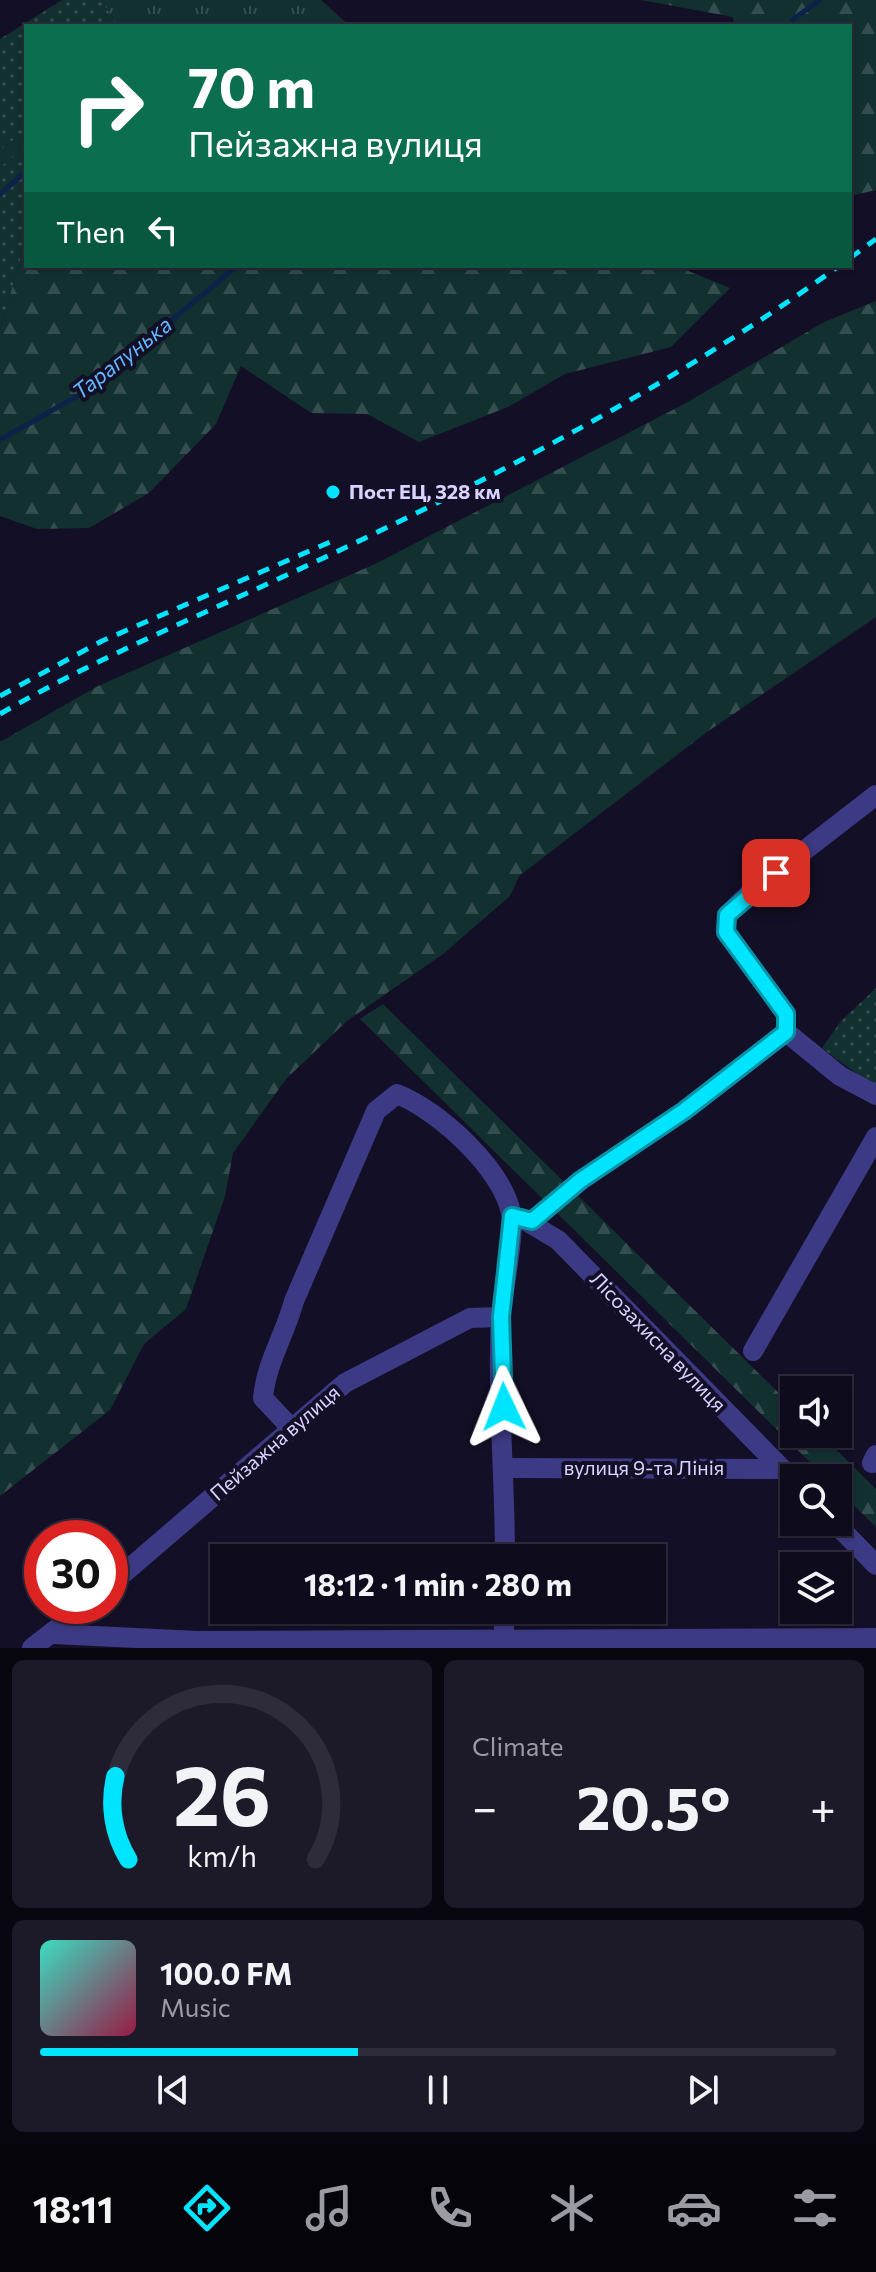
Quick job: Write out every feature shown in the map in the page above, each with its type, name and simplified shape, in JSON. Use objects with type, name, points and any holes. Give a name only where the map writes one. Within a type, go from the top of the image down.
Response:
[{"type":"street","points":[[876,795],[751,892],[727,915],[726,932],[786,1023],[840,1076],[876,1095]]},
{"type":"street","points":[[522,1219],[684,1111],[786,1023]]},
{"type":"street","points":[[292,1429],[263,1398],[265,1371],[287,1329],[294,1301],[376,1111],[397,1094],[422,1104],[474,1152],[503,1186],[522,1219],[501,1317],[505,1544]]},
{"type":"street","points":[[753,1351],[876,1137]]},
{"type":"street","name":"Лісозахисна вулиця","points":[[522,1219],[558,1240],[780,1467]]},
{"type":"street","name":"Пейзажна вулиця","points":[[128,1570],[345,1383],[470,1318],[501,1317]]},
{"type":"street","name":"вулиця 9-та Лінія","points":[[505,1468],[780,1475]]},
{"type":"street","points":[[848,1536],[876,1565]]},
{"type":"street","points":[[32,1648],[65,1624]]},
{"type":"street","points":[[53,1634],[198,1641],[504,1644],[876,1638]]},
{"type":"green space","points":[[62,0],[101,0],[118,24],[24,24],[24,146],[17,137],[0,150],[0,39]]},
{"type":"green space","points":[[101,0],[321,0],[348,24],[118,24]]},
{"type":"green space","points":[[641,0],[876,0],[876,190],[852,196],[852,24],[734,24],[733,17]]},
{"type":"green space","points":[[17,137],[24,145],[24,149],[0,167],[0,150]]},
{"type":"green space","points":[[24,148],[24,247],[0,329],[0,167]]},
{"type":"green space","points":[[24,247],[24,268],[681,268],[730,288],[671,347],[565,374],[508,407],[419,442],[367,414],[311,413],[241,366],[216,424],[149,493],[89,528],[37,529],[0,516],[0,329]]},
{"type":"green space","points":[[876,301],[876,617],[707,732],[519,876],[510,896],[443,954],[347,1021],[286,1079],[233,1153],[225,1196],[186,1309],[144,1344],[110,1410],[0,1496],[0,742],[98,686],[375,564],[686,403],[824,322]]},
{"type":"green space","points":[[876,988],[876,1088],[822,1048],[841,1021]]},
{"type":"green space","points":[[383,1004],[780,1394],[780,1433],[360,1019]]},
{"type":"green space","points":[[796,1448],[834,1448],[851,1464],[812,1464]]},
{"type":"green space","points":[[852,1465],[876,1489],[876,1527],[852,1504]]},
{"type":"waterway","name":"Тарапунька","points":[[792,20],[820,0]]},
{"type":"waterway","points":[[0,194],[24,173]]},
{"type":"waterway","name":"Тарапунька","points":[[0,440],[88,390],[235,268]]},
{"type":"railway","points":[[852,257],[876,239]]},
{"type":"railway","points":[[0,714],[117,653],[452,496],[585,426],[714,350],[836,268]]},
{"type":"railway","points":[[0,696],[102,641],[337,539]]},
{"type":"place","name":"Пост ЕЦ, 328 км","points":[[333,492]]},
{"type":"route","points":[[504,1407],[501,1317],[512,1216],[532,1221],[581,1180],[684,1111],[786,1032],[786,1014],[726,932],[727,915],[776,873]]}]
